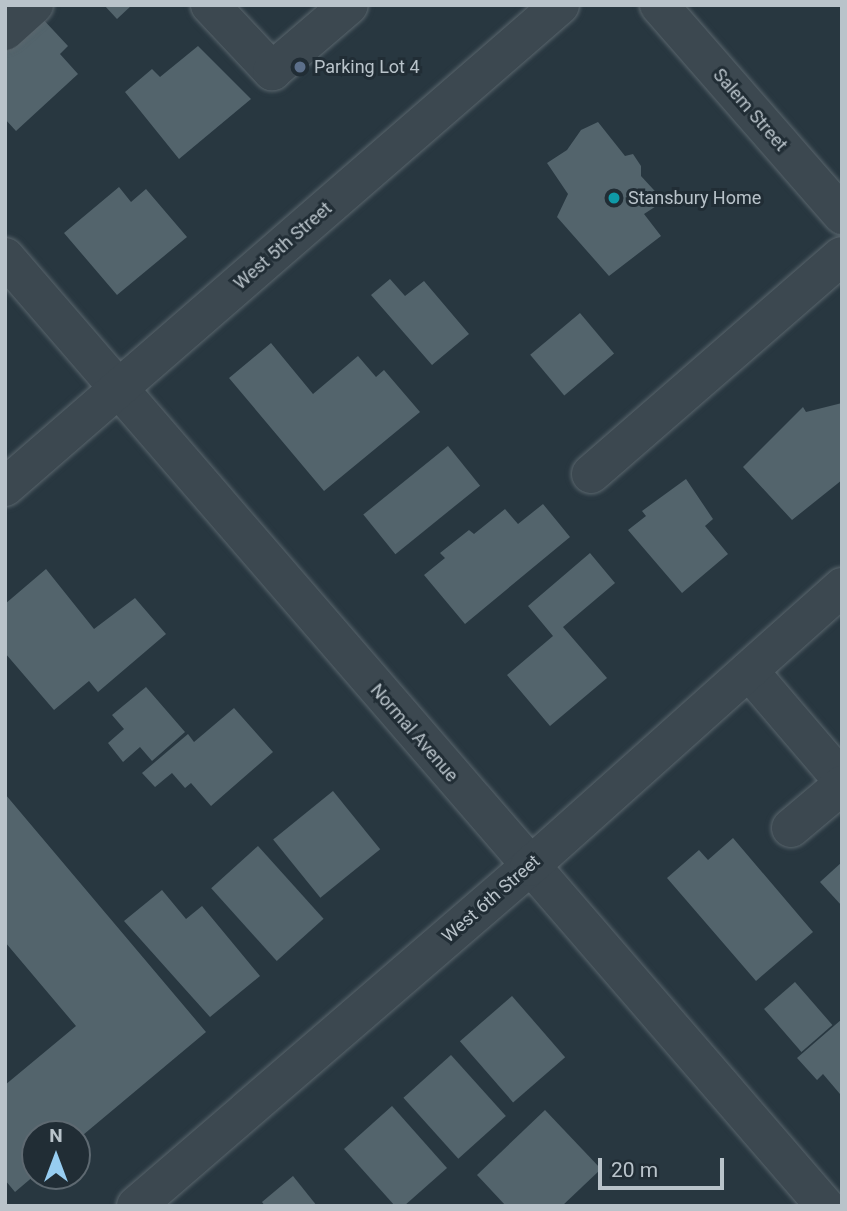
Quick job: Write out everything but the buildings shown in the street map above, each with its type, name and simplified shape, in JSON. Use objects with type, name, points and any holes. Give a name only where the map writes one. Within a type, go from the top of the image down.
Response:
[{"type":"street","points":[[5,31],[34,5]]},
{"type":"street","points":[[209,5],[272,71],[349,5]]},
{"type":"street","name":"West 5th Street","points":[[5,487],[560,5]]},
{"type":"street","name":"Salem Street","points":[[659,5],[838,202]]},
{"type":"street","points":[[591,474],[842,256]]},
{"type":"street","name":"Normal Avenue","points":[[5,257],[529,867],[825,1206]]},
{"type":"street","name":"West 6th Street","points":[[136,1206],[529,867],[842,587]]},
{"type":"street","points":[[749,671],[842,783],[791,828]]},
{"type":"place","name":"Parking Lot 4","points":[[300,67]]},
{"type":"place","name":"Stansbury Home","points":[[614,198]]}]
